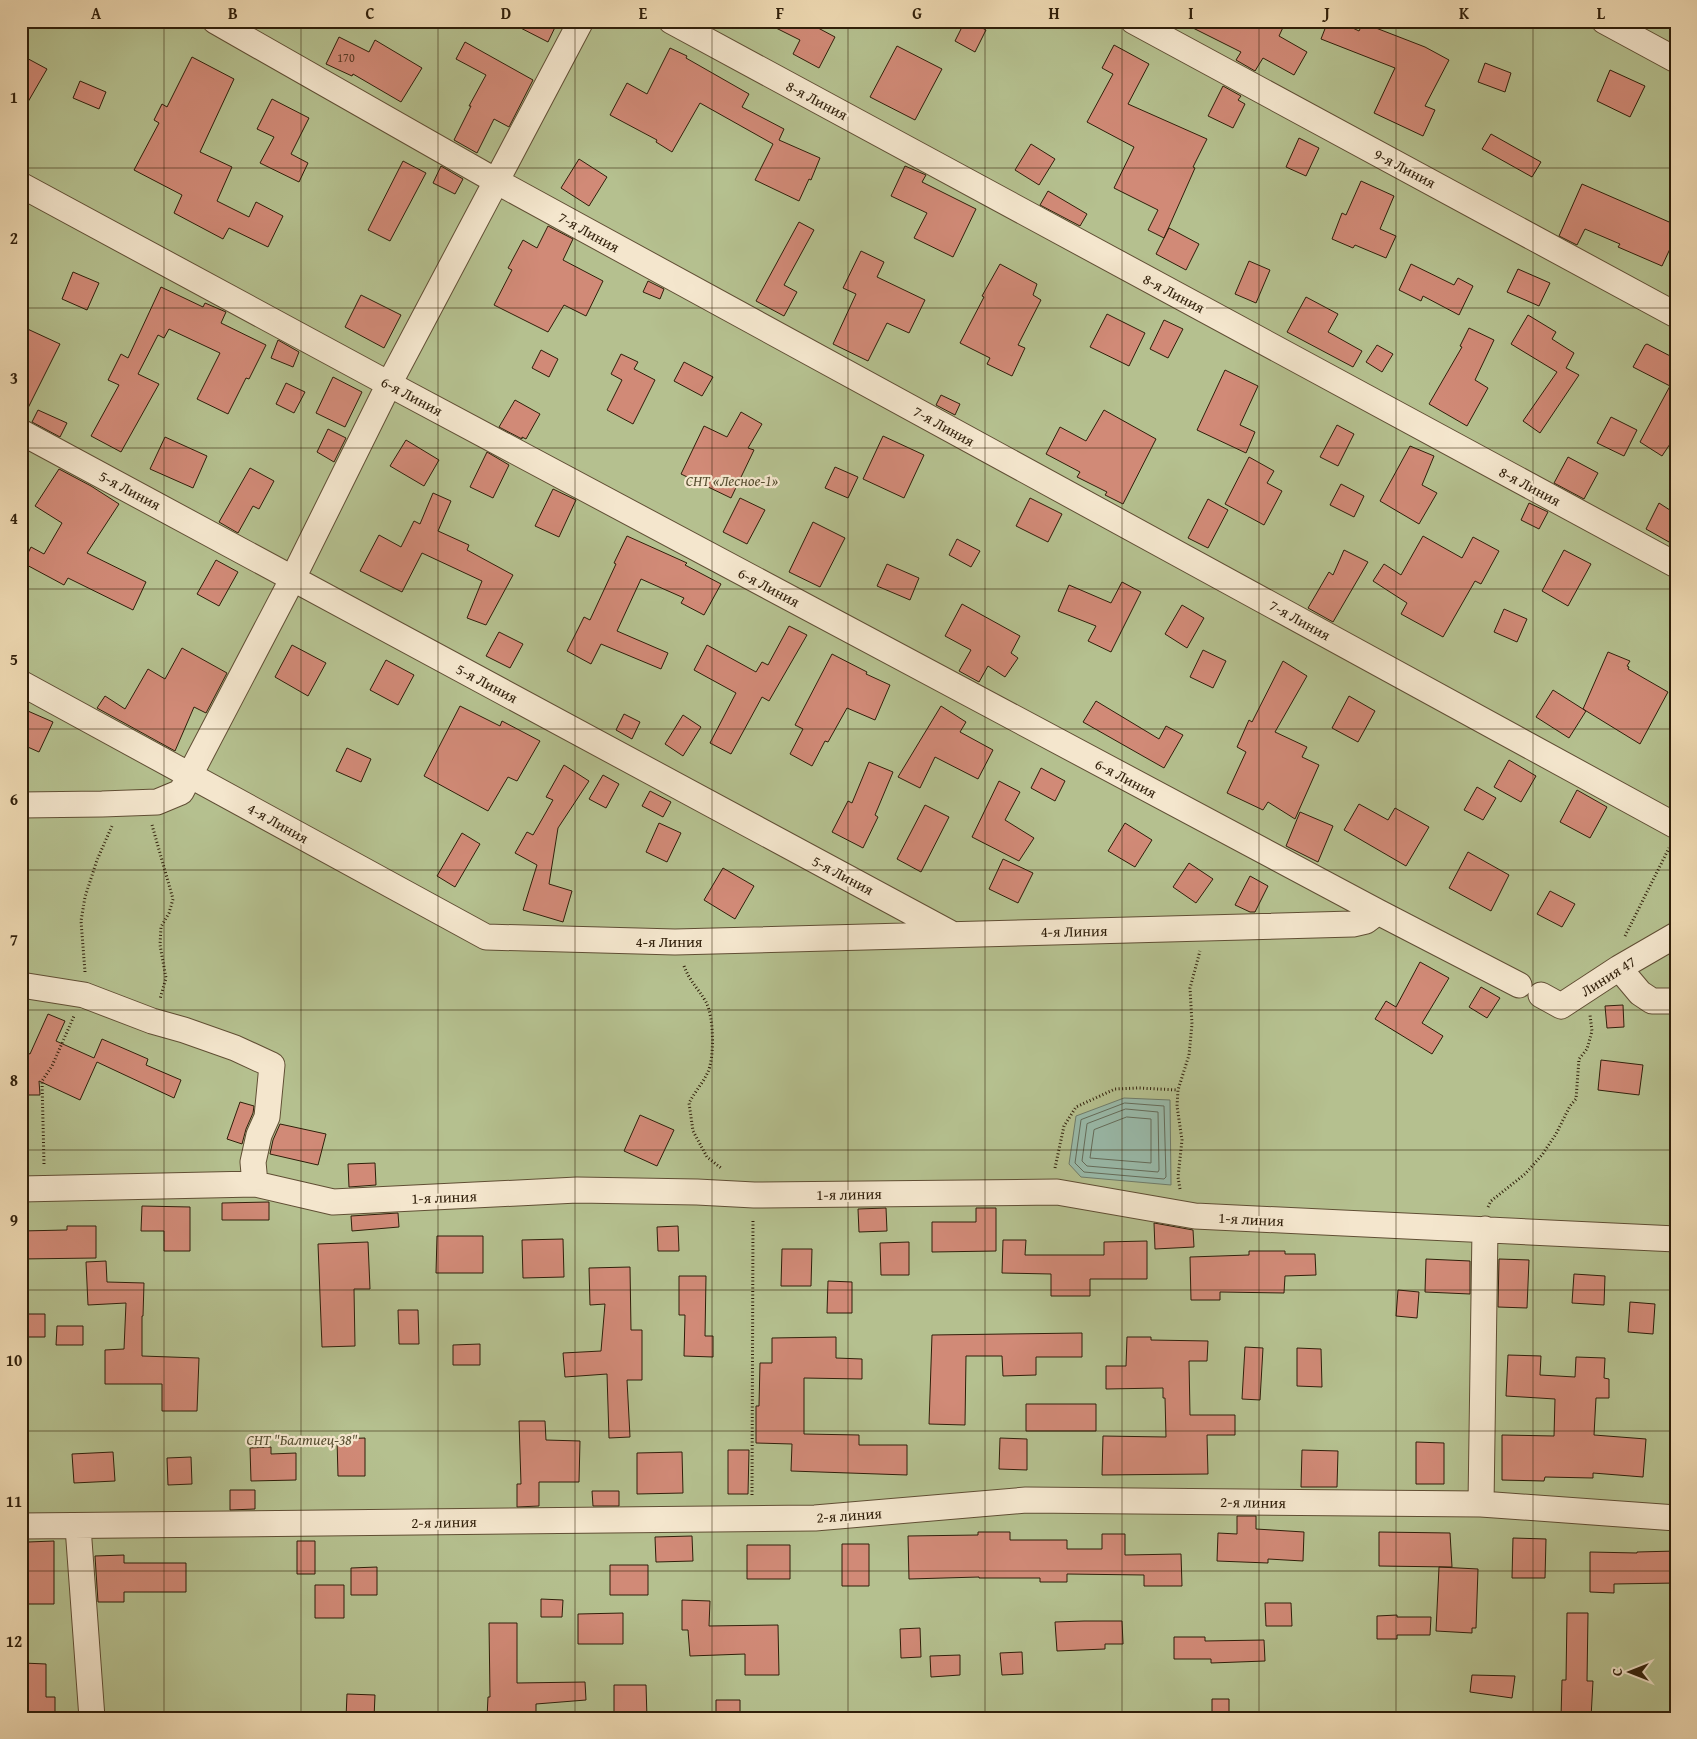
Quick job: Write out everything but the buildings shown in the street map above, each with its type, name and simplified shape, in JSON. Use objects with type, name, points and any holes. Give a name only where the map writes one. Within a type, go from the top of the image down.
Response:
[{"type":"street","name":"7-я Линия","points":[[215,21],[496,182],[1674,834]]},
{"type":"street","points":[[21,805],[157,802],[181,792],[293,578],[390,384],[581,21]]},
{"type":"street","name":"8-я Линия","points":[[671,21],[1676,565]]},
{"type":"street","name":"9-я Линия","points":[[1133,21],[1676,315]]},
{"type":"street","points":[[1604,21],[1676,60]]},
{"type":"street","name":"6-я Линия","points":[[21,185],[1378,912],[1530,990]]},
{"type":"street","name":"5-я Линия","points":[[21,432],[952,934]]},
{"type":"street","name":"4-я Линия","points":[[21,684],[486,937],[675,942],[1353,924],[1366,921],[1378,912]]},
{"type":"street","name":"Линия 47","points":[[1530,990],[1561,1006],[1619,968],[1676,935]]},
{"type":"street","points":[[1619,968],[1640,993],[1652,1001],[1676,1001]]},
{"type":"street","points":[[21,985],[84,995],[152,1021],[235,1048],[272,1065],[267,1117],[259,1135],[254,1162],[255,1184]]},
{"type":"street","name":"1-я линия","points":[[33,1189],[255,1184],[332,1202],[577,1190],[743,1195],[1057,1192],[1188,1215],[1676,1239]]},
{"type":"street","points":[[1481,1504],[1485,1229]]},
{"type":"street","name":"2-я линия","points":[[21,1526],[78,1527],[815,1518],[1026,1500],[1481,1504],[1676,1518]]},
{"type":"street","points":[[78,1527],[92,1718]]},
{"type":"path","points":[[152,1021],[166,978],[160,946],[161,927],[169,913],[172,899],[152,824],[157,802]]},
{"type":"path","points":[[33,1189],[42,1081],[52,1066],[84,995],[86,981],[82,955],[81,921],[97,860],[111,829],[117,804]]},
{"type":"path","points":[[1619,968],[1619,948],[1674,834]]},
{"type":"path","points":[[1188,1215],[1178,1177],[1182,1140],[1177,1106],[1178,1090],[1189,1055],[1192,1024],[1190,988],[1200,954],[1200,928]]},
{"type":"path","points":[[675,942],[688,979],[707,1003],[712,1025],[712,1048],[708,1073],[688,1103],[693,1131],[707,1156],[731,1178],[743,1195],[752,1518]]},
{"type":"path","points":[[1485,1229],[1488,1207],[1491,1201],[1525,1174],[1542,1155],[1576,1099],[1579,1059],[1587,1049],[1592,1031],[1588,989]]},
{"type":"path","points":[[1050,1192],[1064,1126],[1076,1107],[1115,1089],[1178,1090]]},
{"type":"green space","points":[[21,21],[1676,21],[1676,1718],[21,1718]]},
{"type":"water","points":[[1124,1098],[1170,1100],[1171,1185],[1081,1177],[1069,1164],[1076,1116]]},
{"type":"park label","name":"СНТ «Лесное-1»","points":[[732,480]]},
{"type":"park label","name":"СНТ \"Балтиец-38\"","points":[[302,1439]]}]
